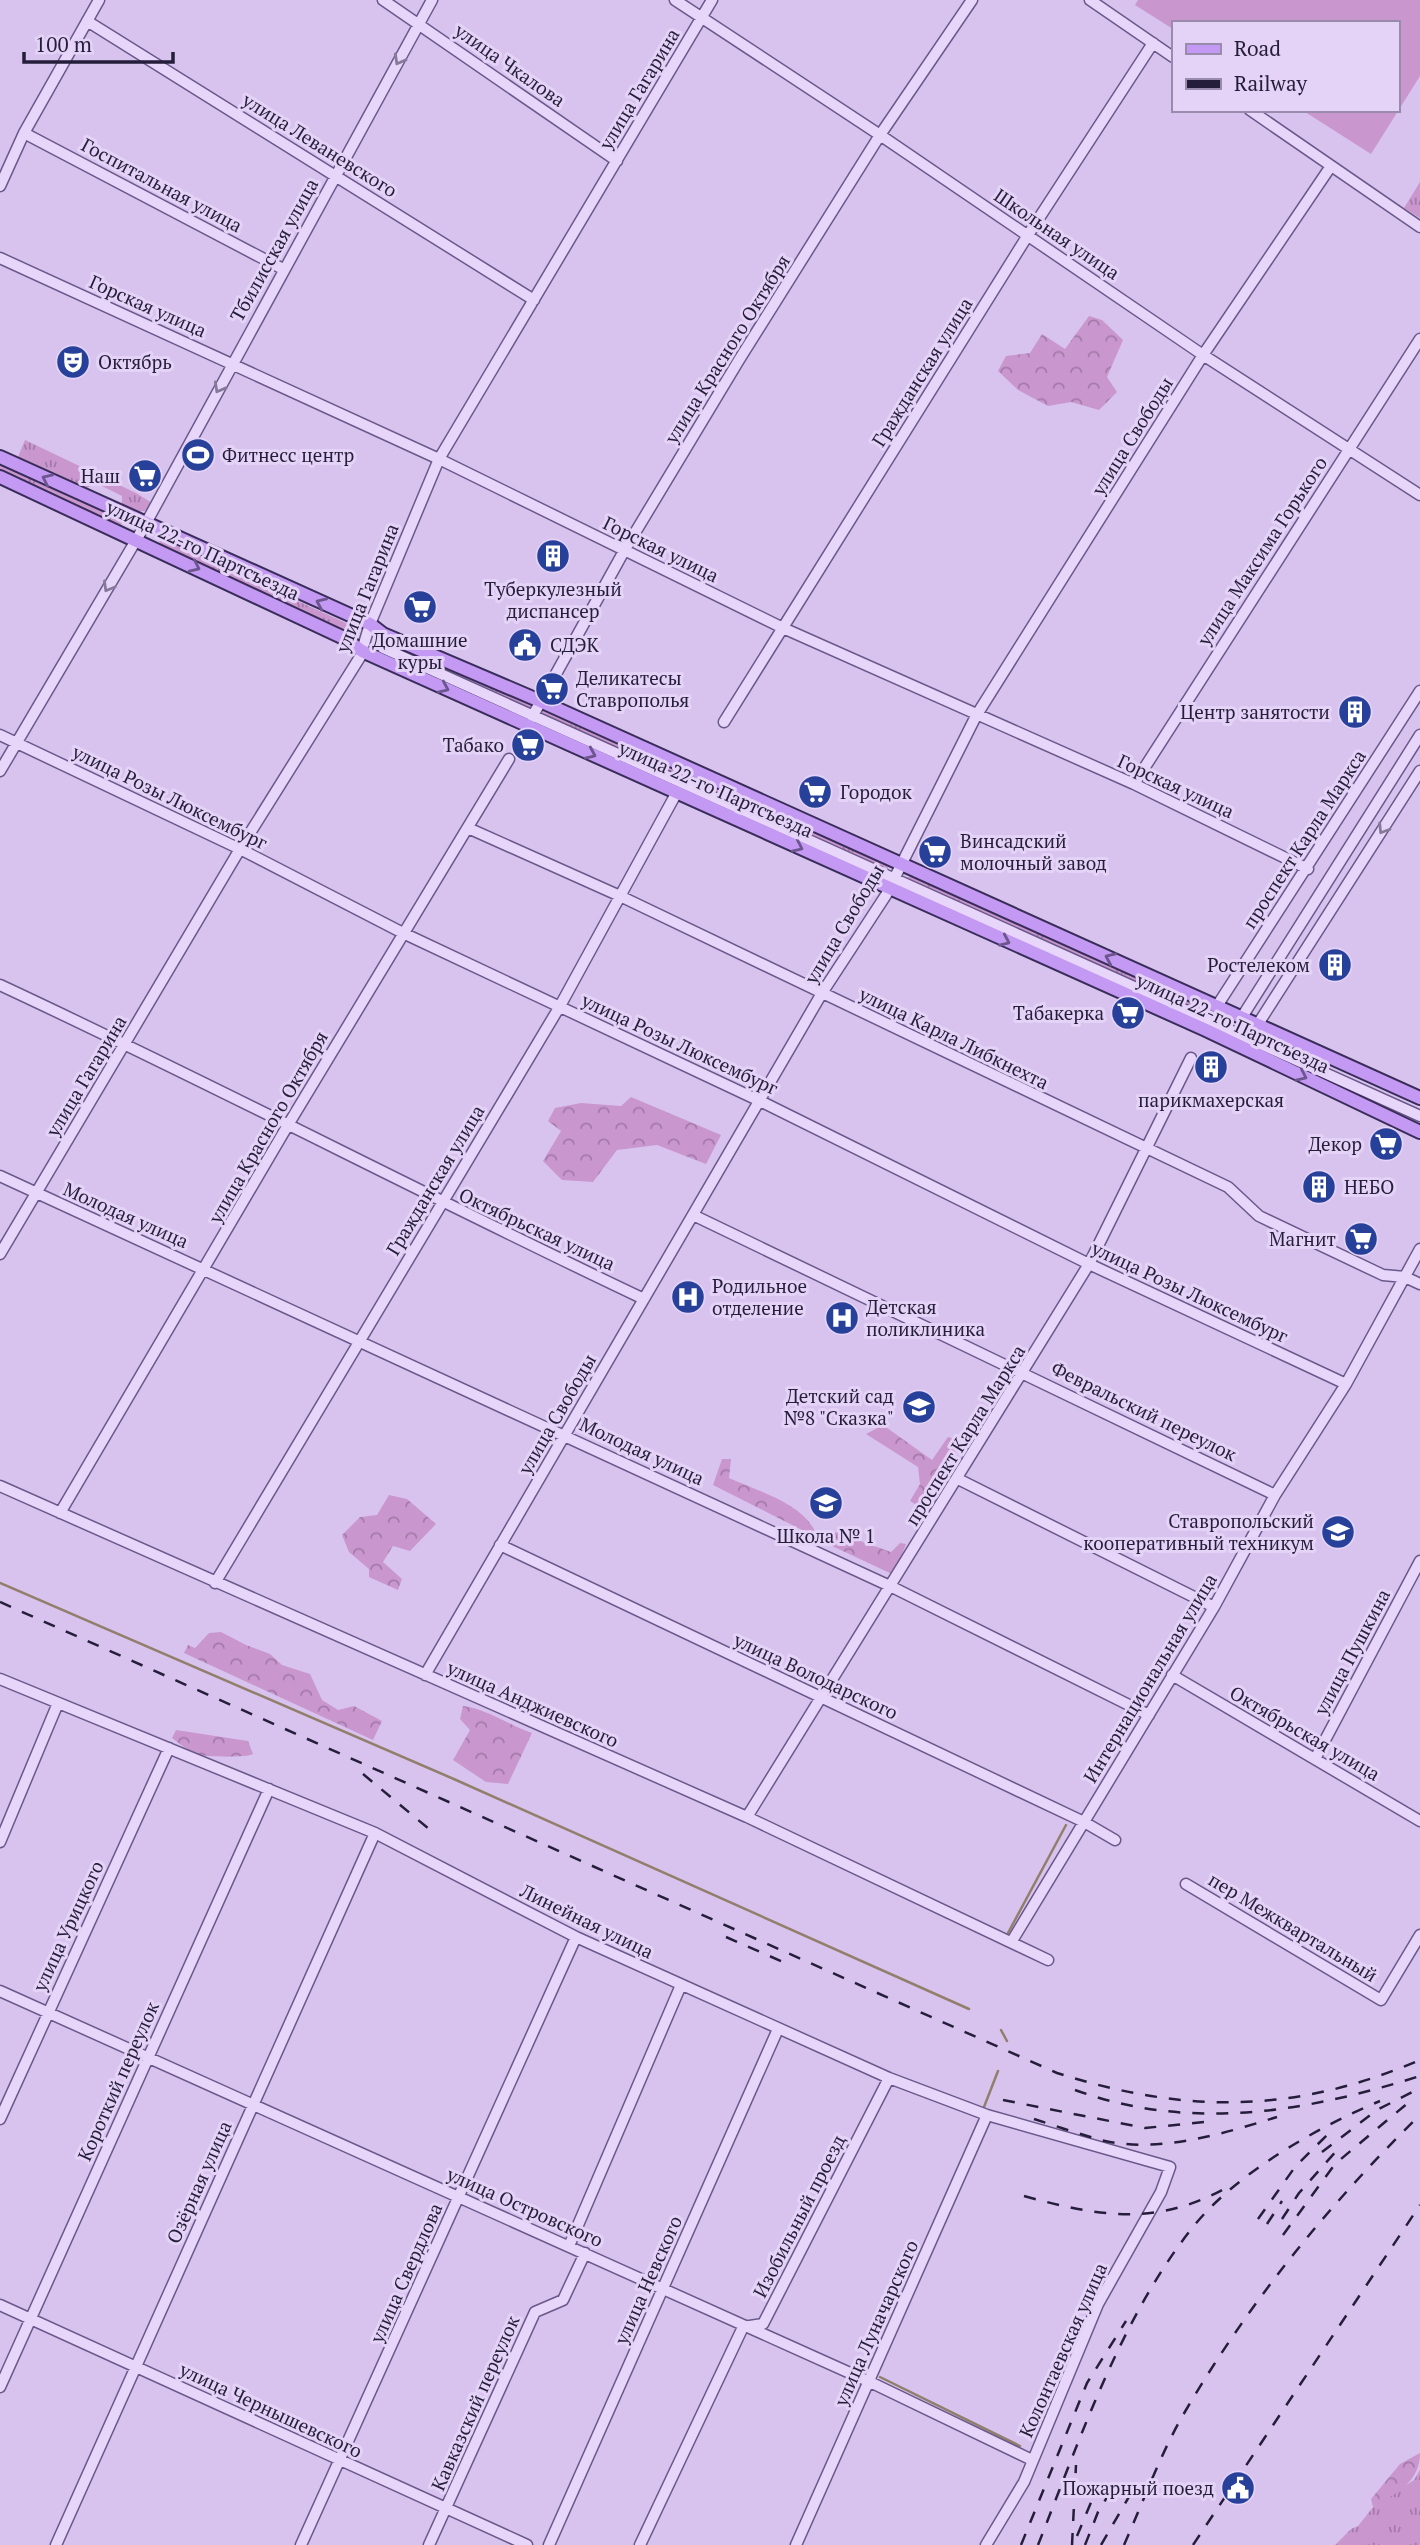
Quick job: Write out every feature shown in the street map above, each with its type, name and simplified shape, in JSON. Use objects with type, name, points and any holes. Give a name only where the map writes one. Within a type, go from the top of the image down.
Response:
[{"type":"main road","name":"улица 22-го Партсъезда","points":[[0,457],[145,525],[370,624],[383,634],[540,701],[1420,1098]]},
{"type":"main road","name":"улица 22-го Партсъезда","points":[[0,477],[344,638],[362,651],[531,720],[677,792],[891,883],[1420,1132]]},
{"type":"street","points":[[0,186],[24,133],[99,0]]},
{"type":"street","name":"улица Чкалова","points":[[383,0],[617,161]]},
{"type":"street","name":"Тбилисская улица","points":[[0,771],[145,525],[283,268],[432,0]]},
{"type":"street","name":"Школьная улица","points":[[675,0],[880,135],[1203,355],[1420,495]]},
{"type":"street","name":"улица Гагарина","points":[[0,1254],[240,849],[362,651],[370,624],[439,460],[712,0]]},
{"type":"street","name":"улица Красного Октября","points":[[531,720],[624,551],[739,360],[880,135],[972,0]]},
{"type":"street","points":[[1090,0],[1172,56]]},
{"type":"street","name":"улица Леваневского","points":[[87,21],[534,300]]},
{"type":"street","name":"Гражданская улица","points":[[723,722],[1028,235],[1153,43]]},
{"type":"street","points":[[1253,112],[1420,227]]},
{"type":"street","name":"Госпитальная улица","points":[[24,133],[283,268]]},
{"type":"street","name":"улица Свободы","points":[[425,1675],[822,993],[891,883],[976,716],[1203,355],[1331,166]]},
{"type":"street","name":"Горская улица","points":[[0,258],[439,460],[783,628],[1133,784],[1308,869]]},
{"type":"street","name":"улица Максима Горького","points":[[1133,784],[1420,339]]},
{"type":"street","points":[[383,648],[531,720],[891,883],[1420,1116]]},
{"type":"street","name":"проспект Карла Маркса","points":[[1217,1006],[1308,869],[1420,691]]},
{"type":"street","name":"улица Розы Люксембург","points":[[0,735],[240,849],[402,933],[760,1101],[1089,1264],[1346,1384]]},
{"type":"street","points":[[1242,1017],[1420,735]]},
{"type":"street","name":"улица Красного Октября","points":[[60,1513],[402,933],[509,759]]},
{"type":"street","points":[[1258,1024],[1420,771]]},
{"type":"street","name":"Гражданская улица","points":[[215,1583],[560,1006],[677,792]]},
{"type":"street","name":"улица Карла Либкнехта","points":[[468,828],[620,896],[1228,1187],[1259,1216],[1383,1275],[1405,1277],[1420,1284]]},
{"type":"street","name":"Октябрьская улица","points":[[0,985],[126,1044],[442,1203],[644,1299]]},
{"type":"street","name":"проспект Карла Маркса","points":[[747,1817],[892,1587],[1089,1264],[1191,1058]]},
{"type":"street","name":"Молодая улица","points":[[0,1177],[892,1587],[1149,1715]]},
{"type":"street","name":"Февральский переулок","points":[[693,1215],[1275,1494]]},
{"type":"street","name":"Интернациональная улица","points":[[1012,1941],[1214,1607],[1275,1494],[1346,1384],[1420,1249]]},
{"type":"street","points":[[958,1479],[1214,1607]]},
{"type":"street","name":"улица Анджиевского","points":[[0,1486],[747,1817],[1048,1960]]},
{"type":"street","name":"улица Володарского","points":[[500,1545],[1084,1822],[1115,1840]]},
{"type":"street","name":"улица Пушкина","points":[[1315,1759],[1420,1561]]},
{"type":"street","name":"Октябрьская улица","points":[[1172,1675],[1420,1821]]},
{"type":"street","name":"Линейная улица","points":[[0,1679],[376,1833],[576,1937],[890,2078],[987,2115],[1170,2167]]},
{"type":"street","points":[[0,1842],[58,1703]]},
{"type":"street","name":"улица Урицкого","points":[[0,2119],[169,1748]]},
{"type":"street","name":"Короткий переулок","points":[[0,2387],[269,1789]]},
{"type":"street","name":"Озёрная улица","points":[[56,2545],[252,2103],[376,1833]]},
{"type":"street","name":"пер Межквартальный","points":[[1186,1884],[1381,2000],[1420,1935]]},
{"type":"street","name":"улица Свердлова","points":[[301,2545],[576,1937]]},
{"type":"street","points":[[569,2246],[681,1985]]},
{"type":"street","name":"улица Островского","points":[[0,1991],[664,2288],[1032,2460]]},
{"type":"street","name":"улица Невского","points":[[549,2545],[778,2029]]},
{"type":"street","name":"Изобильный проезд","points":[[743,2327],[763,2324],[890,2078]]},
{"type":"street","name":"улица Луначарского","points":[[796,2545],[987,2115]]},
{"type":"street","name":"Колонтаевская улица","points":[[986,2545],[1024,2482],[1098,2304],[1161,2192],[1170,2167]]},
{"type":"street","name":"Кавказский переулок","points":[[429,2545],[535,2312],[563,2300],[585,2253]]},
{"type":"street","name":"улица Чернышевского","points":[[0,2305],[527,2545]]},
{"type":"street","points":[[640,2545],[743,2327]]},
{"type":"green space","points":[[1138,0],[1420,0],[1420,76],[1399,109],[1399,21],[1172,21],[1172,28],[1135,5]]},
{"type":"green space","points":[[1305,112],[1397,112],[1371,154]]},
{"type":"green space","points":[[1420,182],[1420,218],[1404,208]]},
{"type":"green space","points":[[1089,316],[1102,320],[1123,340],[1107,377],[1117,392],[1099,410],[1071,402],[1048,406],[1018,390],[998,371],[1006,356],[1030,353],[1042,334],[1065,349]]},
{"type":"green space","points":[[25,440],[152,503],[145,511],[131,512],[122,508],[122,496],[96,483],[85,489],[18,457]]},
{"type":"green space","points":[[0,463],[123,522],[120,526],[0,470]]},
{"type":"green space","points":[[162,539],[348,624],[349,628],[342,629],[162,546],[159,542]]},
{"type":"green space","points":[[384,640],[535,706],[533,712],[385,645]]},
{"type":"green space","points":[[541,710],[887,865],[889,872],[540,715]]},
{"type":"green space","points":[[915,876],[1198,1003],[1195,1009],[903,878]]},
{"type":"green space","points":[[631,1097],[721,1135],[706,1164],[657,1145],[617,1150],[593,1182],[562,1180],[543,1161],[561,1131],[548,1121],[555,1108],[581,1103],[621,1106]]},
{"type":"green space","points":[[883,1425],[932,1460],[948,1437],[961,1441],[925,1510],[910,1501],[920,1484],[918,1467],[866,1434]]},
{"type":"green space","points":[[722,1459],[731,1459],[729,1478],[789,1505],[808,1521],[815,1531],[804,1531],[713,1485]]},
{"type":"green space","points":[[389,1495],[407,1499],[436,1524],[410,1551],[393,1546],[383,1562],[402,1579],[398,1590],[369,1577],[369,1569],[349,1552],[342,1535],[360,1517],[377,1515]]},
{"type":"green space","points":[[835,1532],[891,1552],[900,1543],[906,1544],[894,1575],[830,1545]]},
{"type":"green space","points":[[221,1632],[270,1654],[282,1665],[310,1674],[322,1700],[338,1710],[354,1706],[382,1721],[373,1740],[184,1653],[188,1645],[195,1648],[209,1633]]},
{"type":"green space","points":[[463,1706],[481,1710],[532,1733],[508,1784],[486,1782],[453,1760],[470,1730],[460,1719]]},
{"type":"green space","points":[[176,1730],[248,1741],[253,1754],[224,1757],[196,1754],[172,1738]]},
{"type":"green space","points":[[1420,2453],[1416,2472],[1406,2486],[1373,2507],[1371,2499],[1400,2464]]},
{"type":"green space","points":[[1420,2470],[1420,2545],[1335,2545],[1351,2529],[1358,2526],[1373,2507],[1414,2480]]},
{"type":"waterway","points":[[0,1583],[456,1780],[969,2009]]},
{"type":"waterway","points":[[1008,1933],[1066,1825]]},
{"type":"waterway","points":[[1001,2030],[1007,2041]]},
{"type":"waterway","points":[[984,2107],[998,2071]]},
{"type":"waterway","points":[[880,2377],[1020,2446]]},
{"type":"railway","points":[[0,1602],[1057,2073],[1150,2096],[1240,2102],[1284,2099],[1328,2091],[1374,2078],[1420,2060]]},
{"type":"railway","points":[[363,1774],[435,1834]]},
{"type":"railway","points":[[726,1937],[790,1965]]},
{"type":"railway","points":[[1075,2090],[1118,2103],[1162,2111],[1205,2114],[1291,2107],[1377,2089],[1420,2076]]},
{"type":"railway","points":[[1322,2152],[1377,2110],[1418,2089]]},
{"type":"railway","points":[[1003,2100],[1145,2128],[1215,2121]]},
{"type":"railway","points":[[1038,2545],[1123,2339],[1167,2262],[1193,2227],[1211,2207],[1255,2170],[1305,2138],[1380,2101]]},
{"type":"railway","points":[[1283,2235],[1335,2164],[1409,2102]]},
{"type":"railway","points":[[1124,2545],[1177,2426],[1237,2330],[1323,2218],[1420,2115]]},
{"type":"railway","points":[[1034,2119],[1101,2140],[1145,2145],[1190,2140],[1277,2117]]},
{"type":"railway","points":[[1258,2219],[1295,2167],[1327,2135]]},
{"type":"railway","points":[[1282,2219],[1299,2193],[1339,2148]]},
{"type":"railway","points":[[1024,2196],[1076,2209],[1126,2214],[1175,2209],[1226,2188]]},
{"type":"railway","points":[[1267,2224],[1282,2201]]},
{"type":"railway","points":[[1193,2545],[1420,2205]]},
{"type":"railway","points":[[1021,2545],[1087,2383],[1126,2321]]},
{"type":"railway","points":[[1072,2545],[1076,2465]]},
{"type":"railway","points":[[1077,2536],[1092,2500],[1103,2483]]},
{"type":"railway","points":[[1101,2545],[1137,2483]]},
{"type":"railway","points":[[1085,2545],[1098,2512],[1112,2489]]},
{"type":"place","name":"Октябрь","points":[[73,362]]},
{"type":"place","name":"Фитнесс центр","points":[[198,455]]},
{"type":"place","name":"Наш","points":[[145,476]]},
{"type":"place","name":"Туберкулезный диспансер","points":[[553,556]]},
{"type":"place","name":"Домашние куры","points":[[420,607]]},
{"type":"place","name":"СДЭК","points":[[525,645]]},
{"type":"place","name":"Деликатесы Ставрополья","points":[[552,689]]},
{"type":"place","name":"Центр занятости","points":[[1355,712]]},
{"type":"place","name":"Табако","points":[[528,745]]},
{"type":"place","name":"Городок","points":[[815,792]]},
{"type":"place","name":"Винсадский молочный завод","points":[[935,852]]},
{"type":"place","name":"Ростелеком","points":[[1335,965]]},
{"type":"place","name":"Табакерка","points":[[1128,1013]]},
{"type":"place","name":"парикмахерская","points":[[1211,1067]]},
{"type":"place","name":"Декор","points":[[1386,1144]]},
{"type":"place","name":"НЕБО","points":[[1319,1187]]},
{"type":"place","name":"Магнит","points":[[1361,1239]]},
{"type":"place","name":"Родильное отделение","points":[[688,1297]]},
{"type":"place","name":"Детская поликлиника","points":[[842,1318]]},
{"type":"place","name":"Детский сад №8 \"Сказка\"","points":[[919,1407]]},
{"type":"place","name":"Школа № 1","points":[[826,1503]]},
{"type":"place","name":"Ставропольский кооперативный техникум","points":[[1338,1532]]},
{"type":"place","name":"Пожарный поезд","points":[[1238,2488]]}]
